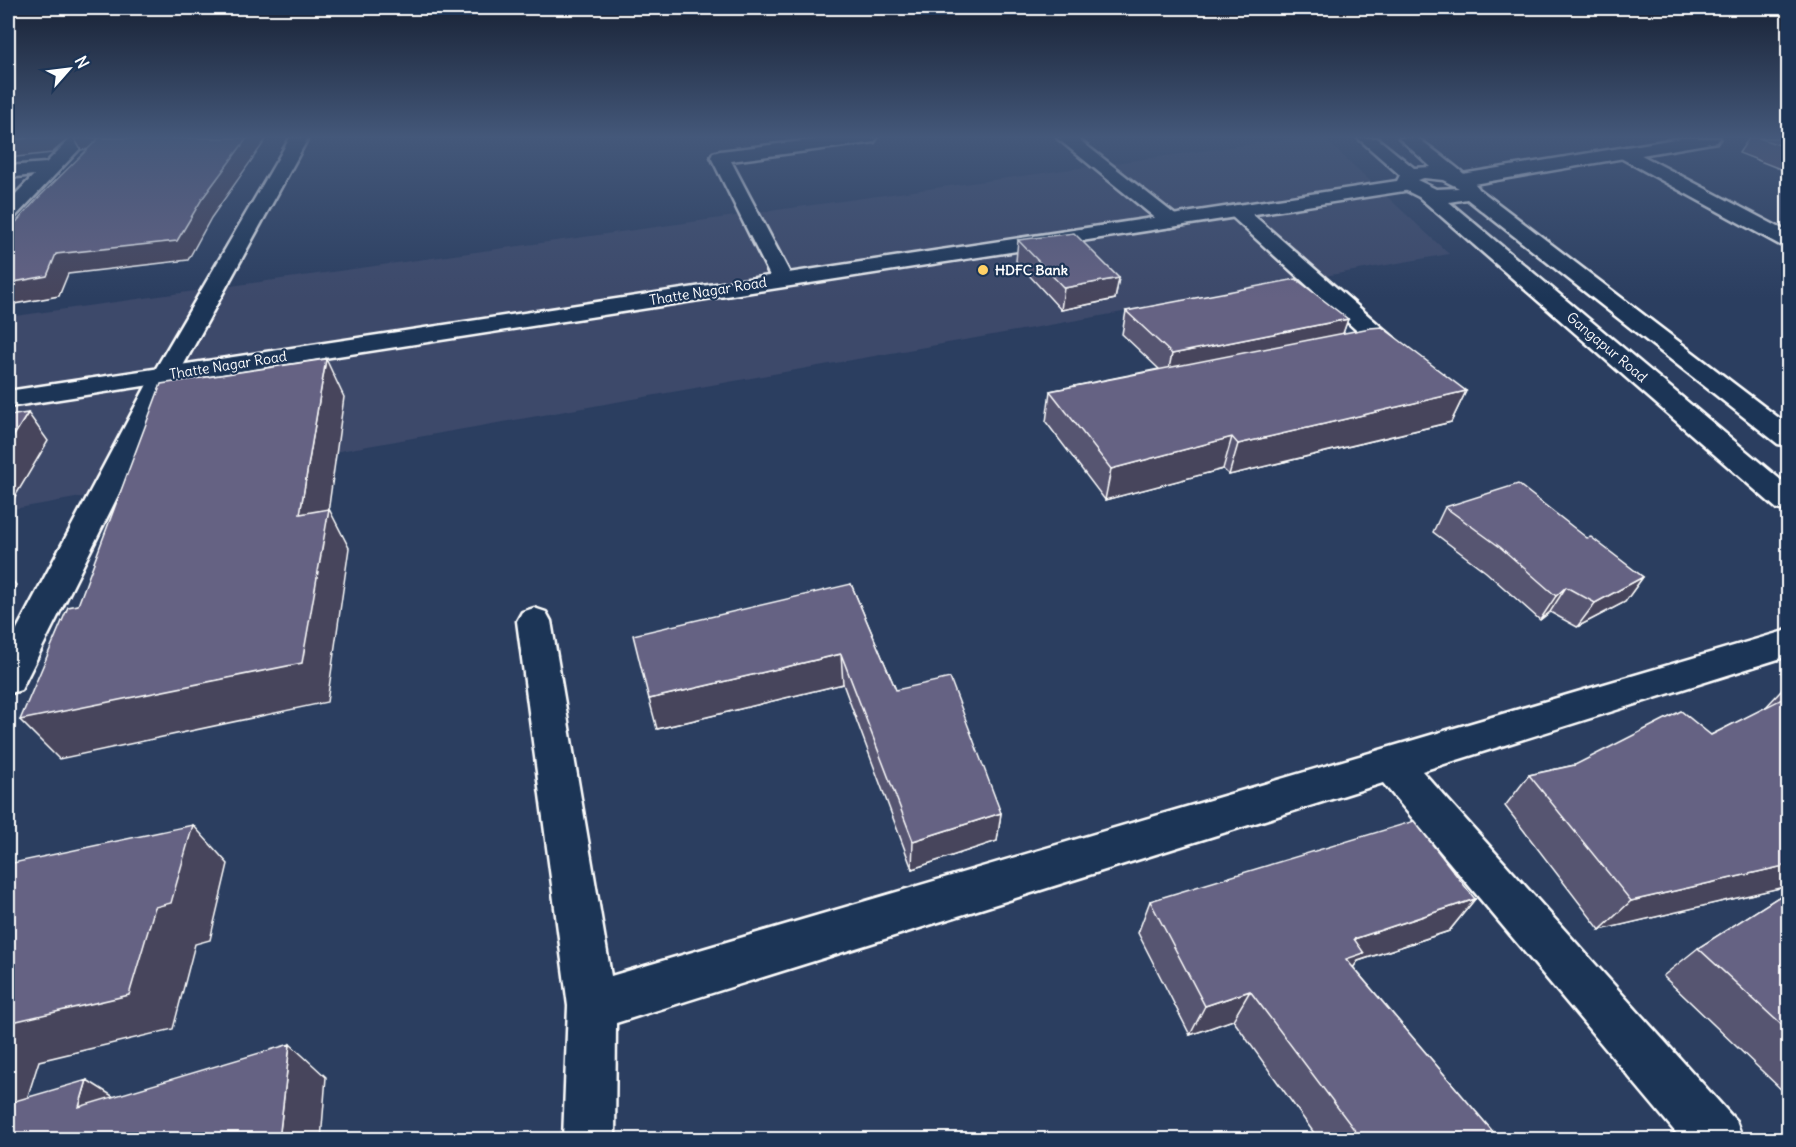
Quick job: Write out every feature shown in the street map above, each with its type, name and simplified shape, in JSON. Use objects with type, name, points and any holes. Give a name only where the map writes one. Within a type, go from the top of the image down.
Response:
[{"type":"street","points":[[8,213],[29,192]]},
{"type":"street","points":[[8,680],[165,375],[269,192]]},
{"type":"street","points":[[738,192],[782,279]]},
{"type":"street","points":[[1134,192],[1171,221]]},
{"type":"street","name":"Thatte Nagar Road","points":[[8,399],[1365,192]]},
{"type":"street","name":"Gangapur Road","points":[[1424,192],[1788,502]]},
{"type":"street","points":[[1473,192],[1788,438]]},
{"type":"street","points":[[1698,192],[1788,240]]},
{"type":"street","points":[[1237,211],[1385,343],[1339,352]]},
{"type":"street","points":[[534,621],[592,1006],[589,1140]]},
{"type":"street","points":[[592,1006],[1788,643]]},
{"type":"street","points":[[1390,764],[1717,1140]]},
{"type":"shaded area","points":[[910,192],[1382,192],[1449,254],[8,510],[8,317]]},
{"type":"building","points":[[45,192],[208,192],[177,241],[56,254],[47,276],[8,283],[8,231]]},
{"type":"building","points":[[1074,233],[1119,278],[1064,288],[1018,240]]},
{"type":"building","points":[[1296,279],[1348,319],[1172,354],[1126,311]]},
{"type":"building","points":[[1382,327],[1466,391],[1238,444],[1232,437],[1111,469],[1050,391],[1370,328]]},
{"type":"building","points":[[326,359],[300,514],[329,509],[302,663],[20,720],[68,607],[78,605],[161,384]]},
{"type":"building","points":[[28,413],[8,445],[8,416]]},
{"type":"building","points":[[1518,484],[1587,538],[1591,537],[1643,577],[1595,603],[1566,587],[1556,596],[1500,547],[1445,507]]},
{"type":"building","points":[[851,584],[896,690],[950,678],[1001,813],[913,841],[841,654],[649,699],[633,635]]},
{"type":"building","points":[[1788,696],[1788,865],[1631,901],[1529,775],[1575,765],[1681,711],[1711,735]]},
{"type":"building","points":[[1414,821],[1475,899],[1354,939],[1364,953],[1346,959],[1500,1140],[1362,1140],[1250,991],[1205,1006],[1150,901]]},
{"type":"building","points":[[193,825],[171,903],[155,907],[129,995],[8,1023],[8,864]]},
{"type":"building","points":[[1788,891],[1788,1031],[1698,948]]},
{"type":"building","points":[[290,1044],[279,1140],[8,1140],[8,1103],[87,1080],[79,1107]]},
{"type":"place","name":"HDFC Bank","points":[[983,270]]}]
